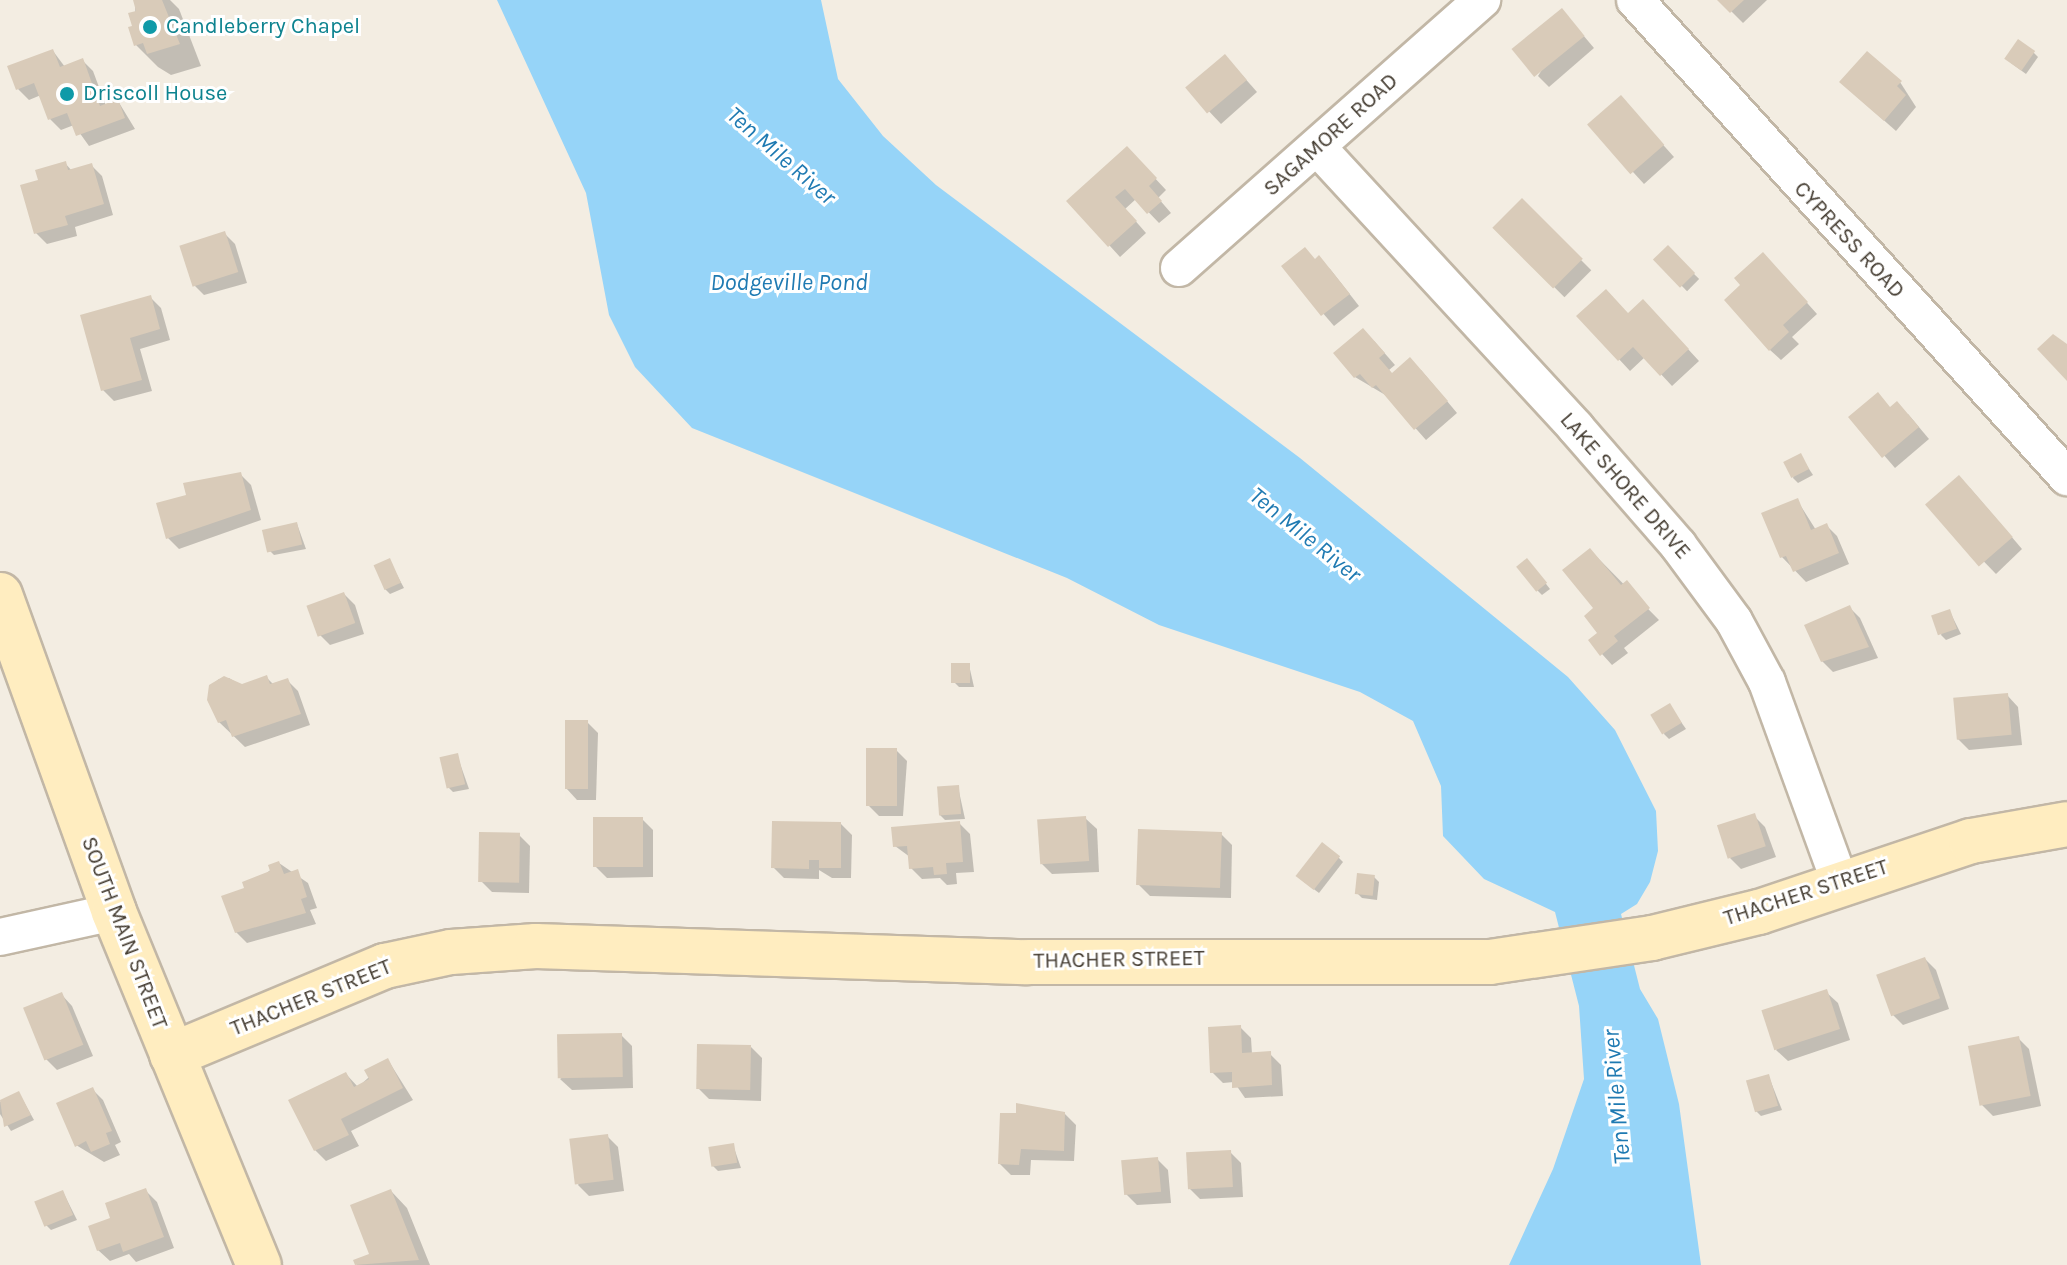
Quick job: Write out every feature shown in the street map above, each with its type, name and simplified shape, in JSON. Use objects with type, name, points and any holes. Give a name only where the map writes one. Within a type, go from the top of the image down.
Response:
[{"type":"main road","name":"SOUTH MAIN STREET","points":[[0,595],[114,912],[259,1265]]},
{"type":"main road","name":"THACHER STREET","points":[[172,1055],[385,966],[451,952],[613,947],[1028,962],[1490,962],[1549,956],[1652,938],[1759,912],[1971,841],[2067,824]]},
{"type":"street","name":"SAGAMORE ROAD","points":[[1179,268],[1482,0]]},
{"type":"street","name":"CYPRESS ROAD","points":[[1635,0],[2067,477]]},
{"type":"street","name":"LAKE SHORE DRIVE","points":[[1318,148],[1586,439],[1678,545],[1734,621],[1767,682],[1840,883]]},
{"type":"street","points":[[0,937],[114,912]]},
{"type":"water","name":"Dodgeville Pond","points":[[497,0],[821,0],[838,79],[883,136],[936,185],[1300,458],[1568,677],[1615,730],[1656,811],[1658,851],[1650,882],[1637,904],[1621,914],[1640,989],[1658,1019],[1679,1104],[1701,1265],[1509,1265],[1553,1169],[1584,1079],[1579,1006],[1555,912],[1484,879],[1443,836],[1441,786],[1413,721],[1360,692],[1159,625],[1067,578],[692,428],[635,367],[609,315],[586,193]]},
{"type":"building","name":"Candleberry Chapel","points":[[133,0],[162,0],[180,44],[147,54],[143,43],[134,46],[128,27],[132,26],[128,13],[136,11]]},
{"type":"building","points":[[1717,0],[1744,0],[1730,13]]},
{"type":"building","points":[[1562,8],[1585,36],[1534,77],[1511,49]]},
{"type":"building","points":[[2018,39],[2035,51],[2021,71],[2004,59]]},
{"type":"building","name":"Driscoll House","points":[[53,49],[60,67],[83,58],[100,106],[118,99],[125,118],[76,136],[67,113],[48,120],[34,83],[16,90],[7,66]]},
{"type":"building","points":[[1867,51],[1902,81],[1897,86],[1906,95],[1884,121],[1839,82]]},
{"type":"building","points":[[1225,54],[1247,80],[1207,113],[1185,87]]},
{"type":"building","points":[[1621,95],[1664,145],[1630,174],[1587,125]]},
{"type":"building","points":[[1127,146],[1157,178],[1149,186],[1162,201],[1147,214],[1125,189],[1115,197],[1137,221],[1108,247],[1066,201]]},
{"type":"building","points":[[66,161],[68,170],[92,163],[104,204],[65,216],[68,225],[34,234],[20,185],[38,180],[35,170]]},
{"type":"building","points":[[1522,198],[1583,259],[1553,289],[1492,228]]},
{"type":"building","points":[[225,231],[238,272],[193,287],[179,246]]},
{"type":"building","points":[[1668,245],[1695,273],[1680,288],[1653,260]]},
{"type":"building","points":[[1305,247],[1315,259],[1319,255],[1350,294],[1321,316],[1281,266]]},
{"type":"building","points":[[1763,252],[1808,302],[1783,325],[1789,332],[1769,351],[1724,300],[1740,285],[1734,278]]},
{"type":"building","points":[[1606,289],[1628,313],[1643,299],[1689,349],[1660,376],[1633,347],[1618,361],[1576,316]]},
{"type":"building","points":[[151,295],[160,329],[130,338],[142,380],[101,391],[80,315]]},
{"type":"building","points":[[1363,328],[1385,353],[1379,358],[1392,373],[1410,357],[1448,401],[1414,430],[1376,385],[1372,388],[1360,374],[1354,378],[1333,353]]},
{"type":"building","points":[[2053,334],[2067,344],[2067,381],[2037,349]]},
{"type":"building","points":[[1878,392],[1890,407],[1897,401],[1919,427],[1882,458],[1848,417]]},
{"type":"building","points":[[1801,453],[1809,469],[1791,478],[1783,462]]},
{"type":"building","points":[[241,472],[251,510],[166,539],[156,503],[186,495],[183,483]]},
{"type":"building","points":[[1959,475],[2013,537],[1979,566],[1925,505]]},
{"type":"building","points":[[1798,498],[1811,530],[1827,523],[1839,553],[1793,572],[1786,556],[1780,558],[1761,513]]},
{"type":"building","points":[[297,522],[302,544],[267,553],[262,530]]},
{"type":"building","points":[[1590,548],[1621,585],[1627,580],[1650,608],[1614,636],[1618,641],[1600,656],[1588,640],[1597,633],[1584,616],[1593,608],[1562,570]]},
{"type":"building","points":[[390,558],[401,583],[385,590],[374,565]]},
{"type":"building","points":[[1527,558],[1547,583],[1536,592],[1516,567]]},
{"type":"building","points":[[344,592],[355,623],[318,637],[306,606]]},
{"type":"building","points":[[1850,605],[1869,647],[1821,662],[1804,625]]},
{"type":"building","points":[[1950,609],[1957,629],[1938,635],[1931,616]]},
{"type":"building","points":[[951,663],[970,663],[970,683],[951,683]]},
{"type":"building","points":[[267,675],[270,684],[288,678],[301,714],[232,737],[226,720],[218,723],[207,700],[209,685],[224,676],[242,684]]},
{"type":"building","points":[[2008,693],[2012,735],[1957,740],[1953,698]]},
{"type":"building","points":[[1670,703],[1682,723],[1662,735],[1650,715]]},
{"type":"building","points":[[565,720],[588,720],[588,789],[565,789]]},
{"type":"building","points":[[866,748],[897,748],[897,806],[866,806]]},
{"type":"building","points":[[458,753],[465,784],[447,788],[439,757]]},
{"type":"building","points":[[959,785],[961,814],[939,815],[937,787]]},
{"type":"building","points":[[1755,813],[1766,846],[1728,859],[1717,825]]},
{"type":"building","points":[[1086,816],[1089,861],[1040,864],[1037,819]]},
{"type":"building","points":[[593,817],[643,817],[643,867],[593,867]]},
{"type":"building","points":[[772,821],[841,822],[841,868],[819,868],[819,860],[809,860],[809,869],[771,868]]},
{"type":"building","points":[[960,821],[963,862],[946,863],[947,874],[934,875],[933,867],[909,869],[907,846],[893,847],[891,827]]},
{"type":"building","points":[[1138,829],[1222,832],[1220,888],[1136,885]]},
{"type":"building","points":[[479,832],[520,833],[519,883],[478,882]]},
{"type":"building","points":[[1322,842],[1340,856],[1314,890],[1296,876]]},
{"type":"building","points":[[279,861],[284,874],[298,869],[307,897],[301,899],[306,913],[235,933],[221,896],[244,888],[242,882],[270,871],[268,865]]},
{"type":"building","points":[[1357,873],[1375,875],[1373,896],[1355,894]]},
{"type":"building","points":[[1925,957],[1940,998],[1891,1016],[1876,975]]},
{"type":"building","points":[[1827,989],[1840,1029],[1774,1050],[1761,1010]]},
{"type":"building","points":[[62,992],[83,1045],[44,1061],[23,1008]]},
{"type":"building","points":[[1241,1025],[1242,1053],[1271,1051],[1272,1085],[1232,1088],[1232,1072],[1210,1073],[1208,1027]]},
{"type":"building","points":[[622,1033],[623,1077],[558,1078],[557,1034]]},
{"type":"building","points":[[2019,1036],[2031,1096],[1980,1106],[1968,1046]]},
{"type":"building","points":[[697,1044],[751,1045],[750,1090],[696,1089]]},
{"type":"building","points":[[388,1058],[403,1088],[341,1119],[349,1135],[314,1151],[288,1100],[346,1072],[354,1087],[369,1079],[364,1070]]},
{"type":"building","points":[[1769,1074],[1778,1106],[1755,1112],[1746,1081]]},
{"type":"building","points":[[93,1087],[112,1131],[106,1133],[110,1144],[91,1152],[86,1141],[75,1147],[56,1103]]},
{"type":"building","points":[[19,1091],[31,1115],[4,1127],[0,1100]]},
{"type":"building","points":[[1016,1103],[1065,1112],[1064,1151],[1021,1149],[1019,1165],[998,1164],[1000,1113],[1016,1113]]},
{"type":"building","points":[[608,1134],[614,1180],[575,1184],[569,1139]]},
{"type":"building","points":[[734,1143],[737,1163],[711,1167],[708,1147]]},
{"type":"building","points":[[1231,1150],[1233,1187],[1188,1189],[1186,1152]]},
{"type":"building","points":[[1158,1157],[1161,1192],[1124,1195],[1121,1160]]},
{"type":"building","points":[[146,1188],[164,1237],[123,1252],[120,1243],[97,1251],[88,1226],[110,1218],[105,1203]]},
{"type":"building","points":[[391,1189],[419,1260],[355,1265],[353,1260],[369,1254],[350,1205]]},
{"type":"building","points":[[63,1190],[73,1215],[44,1227],[34,1202]]},
{"type":"place","name":"Candleberry Chapel","points":[[150,27]]},
{"type":"place","name":"Driscoll House","points":[[67,94]]},
{"type":"water label","name":"Ten Mile River","points":[[781,156]]},
{"type":"water label","name":"Ten Mile River","points":[[1305,535]]},
{"type":"water label","name":"Ten Mile River","points":[[1617,1097]]}]
